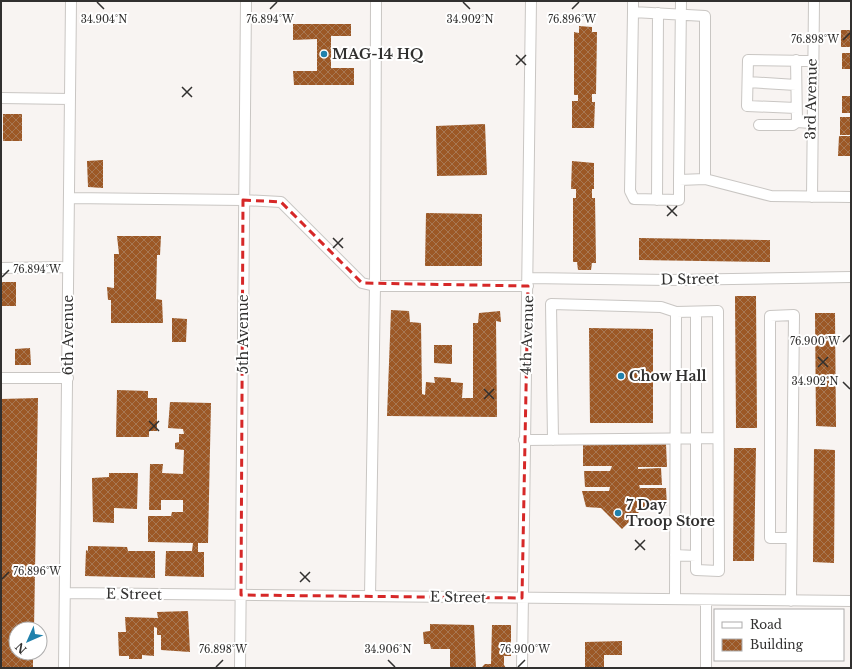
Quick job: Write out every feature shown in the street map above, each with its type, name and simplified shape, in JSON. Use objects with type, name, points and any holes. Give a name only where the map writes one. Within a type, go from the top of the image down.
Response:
[{"type":"street","name":"6th Avenue","points":[[64,668],[71,1]]},
{"type":"street","name":"5th Avenue","points":[[240,668],[243,200],[246,1]]},
{"type":"street","points":[[370,596],[375,286],[376,1]]},
{"type":"street","name":"4th Avenue","points":[[522,668],[531,1]]},
{"type":"street","points":[[633,1],[630,191],[634,199],[656,200],[680,200],[681,1]]},
{"type":"street","name":"3rd Avenue","points":[[812,197],[811,123],[814,1]]},
{"type":"street","points":[[633,12],[705,16],[705,179]]},
{"type":"street","points":[[656,200],[658,13]]},
{"type":"street","points":[[796,108],[747,106],[748,60],[812,61]]},
{"type":"street","points":[[796,60],[797,122]]},
{"type":"street","points":[[748,82],[796,85]]},
{"type":"street","points":[[1,98],[70,98]]},
{"type":"street","points":[[758,125],[793,125],[797,122],[811,123]]},
{"type":"street","points":[[679,180],[705,179],[771,196],[851,197]]},
{"type":"street","name":"D Street","points":[[69,198],[243,200],[281,202],[362,283],[375,286],[851,277]]},
{"type":"street","points":[[1,268],[68,267]]},
{"type":"street","points":[[552,440],[552,304],[661,306],[676,312],[718,311],[719,570],[696,570],[696,312]]},
{"type":"street","points":[[676,312],[676,599]]},
{"type":"street","points":[[791,538],[770,538],[770,316],[794,315],[791,601]]},
{"type":"street","points":[[1,378],[68,378]]},
{"type":"street","points":[[524,440],[718,438]]},
{"type":"street","points":[[675,555],[696,556]]},
{"type":"street","name":"E Street","points":[[65,593],[851,601]]},
{"type":"street","points":[[706,600],[706,668]]},
{"type":"highlighted area","points":[[243,200],[281,202],[362,283],[528,286],[522,598],[241,595]]},
{"type":"building","name":"MAG-14 HQ","points":[[293,24],[351,24],[351,36],[331,36],[331,68],[354,68],[354,85],[294,85],[293,71],[317,71],[317,39],[293,40]]},
{"type":"building","points":[[579,26],[592,27],[592,32],[597,32],[596,94],[592,94],[592,102],[595,102],[594,128],[572,128],[572,101],[578,101],[578,95],[574,95],[574,32],[579,33]]},
{"type":"building","points":[[841,30],[851,30],[851,47],[841,47]]},
{"type":"building","points":[[842,53],[851,53],[851,69],[842,69]]},
{"type":"building","points":[[842,96],[851,96],[851,113],[842,113]]},
{"type":"building","points":[[3,114],[22,114],[22,141],[3,141]]},
{"type":"building","points":[[840,117],[851,117],[851,135],[840,135]]},
{"type":"building","points":[[485,124],[487,175],[437,176],[436,126]]},
{"type":"building","points":[[839,136],[851,136],[851,156],[838,156]]},
{"type":"building","points":[[103,160],[103,188],[88,187],[87,161]]},
{"type":"building","points":[[572,161],[594,163],[594,189],[592,189],[592,198],[595,198],[596,263],[592,263],[591,270],[578,270],[577,262],[573,262],[573,198],[576,198],[576,189],[571,189]]},
{"type":"building","points":[[426,213],[482,214],[482,266],[425,266]]},
{"type":"building","points":[[117,236],[161,236],[160,255],[157,255],[156,299],[162,300],[163,323],[111,323],[111,300],[108,300],[107,287],[114,288],[114,254],[119,254]]},
{"type":"building","points":[[639,238],[770,240],[770,262],[639,260]]},
{"type":"building","points":[[1,282],[16,282],[16,306],[1,306]]},
{"type":"building","points":[[735,296],[756,296],[757,428],[736,428]]},
{"type":"building","points":[[391,310],[409,311],[410,322],[421,323],[422,394],[425,395],[426,382],[435,383],[434,377],[451,378],[451,382],[463,383],[462,398],[473,398],[473,323],[478,323],[479,313],[500,311],[501,322],[496,321],[497,417],[387,416]]},
{"type":"building","points":[[815,313],[835,313],[836,427],[816,426]]},
{"type":"building","points":[[172,318],[187,319],[186,342],[172,342]]},
{"type":"building","name":"Chow Hall","points":[[589,328],[653,329],[653,423],[590,423]]},
{"type":"building","points":[[434,345],[452,345],[452,364],[434,363]]},
{"type":"building","points":[[30,348],[31,365],[15,365],[15,349]]},
{"type":"building","points":[[117,390],[148,391],[148,398],[157,398],[157,431],[149,431],[149,437],[116,437]]},
{"type":"building","points":[[38,398],[34,621],[8,621],[8,661],[33,661],[33,668],[1,668],[1,399]]},
{"type":"building","points":[[170,402],[211,403],[208,543],[198,543],[198,552],[204,552],[204,577],[165,576],[166,551],[192,551],[193,543],[148,542],[148,516],[171,516],[172,512],[183,512],[183,500],[161,500],[161,510],[149,510],[150,464],[163,464],[162,473],[183,474],[184,450],[175,449],[175,443],[179,442],[179,434],[184,434],[183,429],[168,428]]},
{"type":"building","points":[[666,444],[667,467],[638,467],[638,469],[661,468],[662,485],[639,485],[640,488],[666,488],[667,506],[644,507],[622,529],[601,508],[586,507],[582,491],[609,491],[610,487],[585,487],[584,471],[610,471],[612,466],[583,466],[583,445]]},
{"type":"building","points":[[734,448],[756,448],[754,561],[733,561]]},
{"type":"building","points":[[814,449],[835,450],[834,563],[813,562]]},
{"type":"building","points":[[109,473],[138,473],[137,509],[114,508],[114,523],[93,522],[92,478],[109,477]]},
{"type":"building","points":[[88,546],[127,547],[128,551],[155,551],[155,578],[85,576],[86,550],[88,551]]},
{"type":"building","points":[[188,611],[190,652],[161,650],[161,635],[157,635],[157,628],[154,627],[154,656],[142,655],[142,659],[129,659],[129,656],[119,656],[118,632],[126,632],[125,617],[158,618],[157,612]]},
{"type":"building","points":[[430,624],[474,625],[476,668],[450,668],[450,649],[431,649],[430,644],[424,644],[423,632],[430,631]]},
{"type":"building","points":[[492,625],[511,625],[511,656],[504,656],[504,665],[506,668],[481,668],[485,664],[491,664]]},
{"type":"building","points":[[622,641],[622,655],[604,655],[604,668],[585,668],[585,642]]},
{"type":"place","name":"MAG-14 HQ","points":[[324,54]]},
{"type":"place","name":"Chow Hall","points":[[621,376]]},
{"type":"place","name":"7 Day Troop Store","points":[[618,513]]}]
